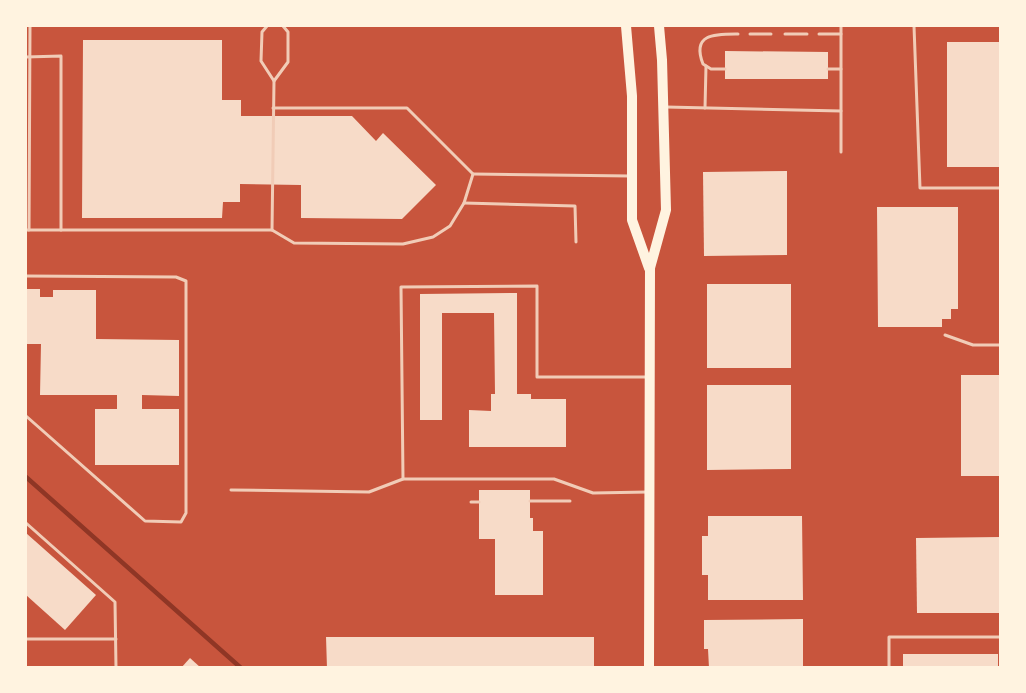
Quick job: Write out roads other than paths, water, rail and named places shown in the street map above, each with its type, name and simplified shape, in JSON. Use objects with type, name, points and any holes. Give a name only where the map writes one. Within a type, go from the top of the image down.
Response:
[{"type":"main road","points":[[626,26],[632,96],[632,220],[650,268]]},
{"type":"main road","points":[[649,668],[650,268],[666,210],[663,60],[659,26]]},
{"type":"lane","points":[[30,26],[27,230],[272,230],[294,243],[403,244],[433,237],[450,226],[464,203],[473,174]]},
{"type":"lane","points":[[267,26],[262,32],[261,61],[274,81]]},
{"type":"lane","points":[[272,230],[274,81],[288,62],[288,32],[283,26]]},
{"type":"lane","points":[[841,26],[841,152]]},
{"type":"lane","points":[[914,26],[920,188],[1000,188]]},
{"type":"lane","points":[[725,69],[711,69],[702,64],[699,48],[703,40],[709,36],[738,34]]},
{"type":"lane","points":[[750,34],[771,34]]},
{"type":"lane","points":[[785,34],[807,34]]},
{"type":"lane","points":[[819,34],[841,34]]},
{"type":"lane","points":[[28,57],[61,56],[61,230]]},
{"type":"lane","points":[[705,108],[706,66]]},
{"type":"lane","points":[[828,69],[841,69]]},
{"type":"lane","points":[[664,107],[841,111]]},
{"type":"lane","points":[[273,108],[407,108],[473,174],[632,176]]},
{"type":"lane","points":[[464,203],[575,206],[576,242]]},
{"type":"lane","points":[[26,276],[176,277],[186,281],[186,513],[181,522],[146,521],[26,416]]},
{"type":"lane","points":[[404,479],[401,287],[537,286],[537,377],[650,377]]},
{"type":"lane","points":[[945,335],[973,345],[1000,345]]},
{"type":"lane","points":[[231,490],[369,492],[404,479],[554,479],[593,493],[649,492]]},
{"type":"lane","points":[[530,501],[570,501]]},
{"type":"lane","points":[[471,502],[479,502]]},
{"type":"lane","points":[[26,523],[115,602],[116,668]]},
{"type":"lane","points":[[889,668],[889,637],[1000,637]]},
{"type":"lane","points":[[26,639],[116,639]]},
{"type":"waterway","points":[[26,477],[241,668]]}]
